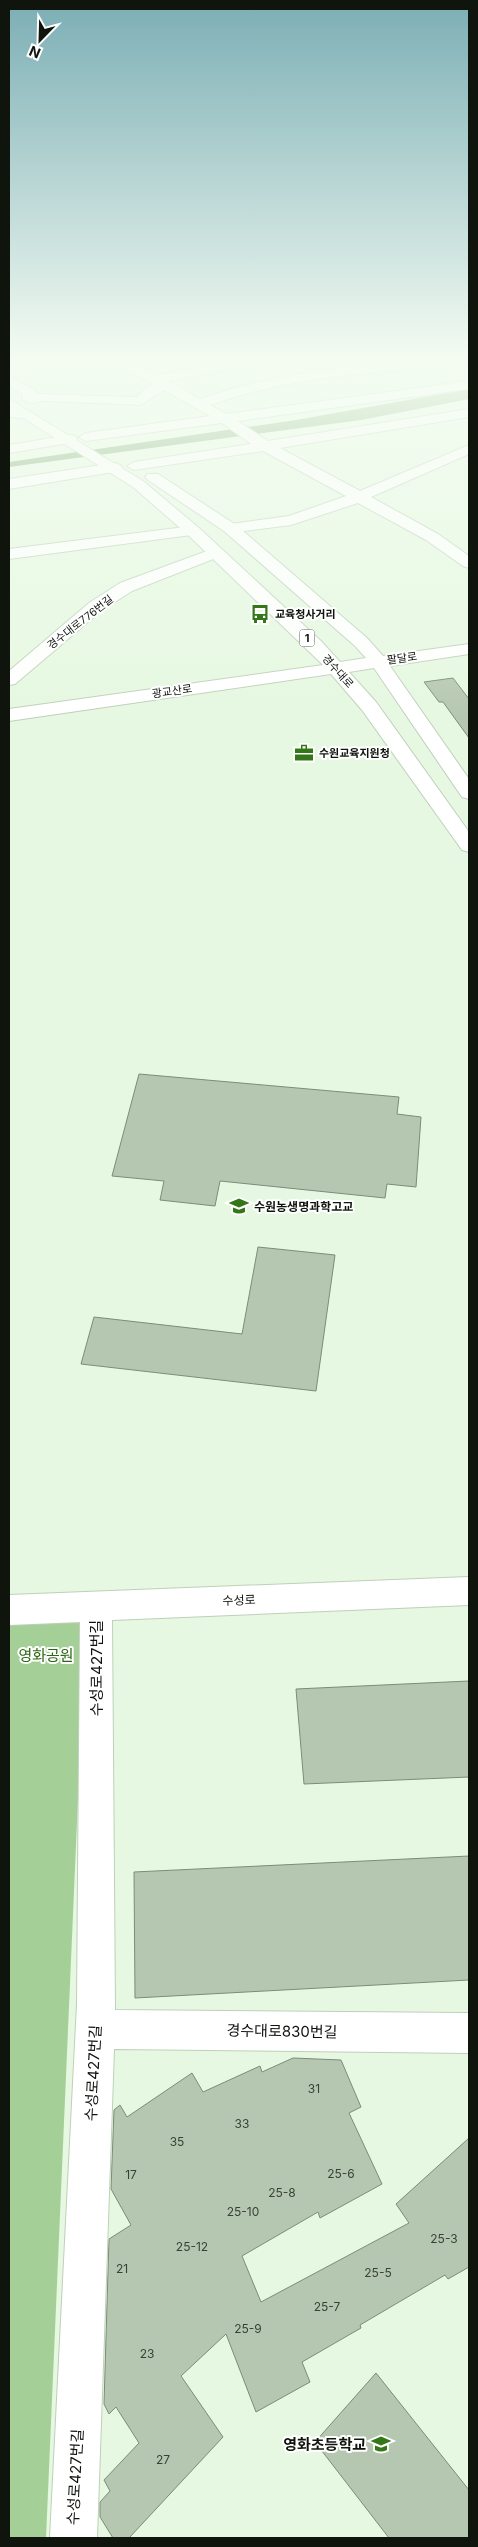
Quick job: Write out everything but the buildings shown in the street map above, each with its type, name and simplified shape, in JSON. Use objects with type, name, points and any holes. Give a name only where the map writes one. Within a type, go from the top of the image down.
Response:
[{"type":"street","points":[[9,484],[28,481]]},
{"type":"street","name":"경수대로","points":[[135,481],[193,531],[316,645],[369,706],[469,846]]},
{"type":"street","name":"1","points":[[148,481],[230,528],[361,642],[378,661],[469,793]]},
{"type":"street","points":[[329,481],[446,547],[469,564]]},
{"type":"street","points":[[230,528],[291,520],[359,497],[396,481]]},
{"type":"street","points":[[9,554],[193,531]]},
{"type":"street","points":[[446,547],[469,544]]},
{"type":"street","name":"경수대로776번길","points":[[9,680],[95,607],[126,587],[215,552]]},
{"type":"street","name":"팔달로","points":[[335,667],[469,649]]},
{"type":"street","name":"광교산로","points":[[9,715],[335,667]]},
{"type":"street","name":"수성로","points":[[9,1610],[469,1591]]},
{"type":"street","name":"수성로427번길","points":[[73,2538],[95,2029],[96,1606]]},
{"type":"street","name":"경수대로830번길","points":[[95,2029],[469,2033]]},
{"type":"green space","name":"영화공원","points":[[86,1614],[46,2538],[9,2538],[9,1618]]},
{"type":"place","name":"교육청사거리","points":[[260,614]]},
{"type":"place","name":"수원교육지원청","points":[[304,753]]},
{"type":"place","name":"수원농생명과학고교","points":[[239,1206]]},
{"type":"place","name":"영화초등학교","points":[[381,2444]]}]
